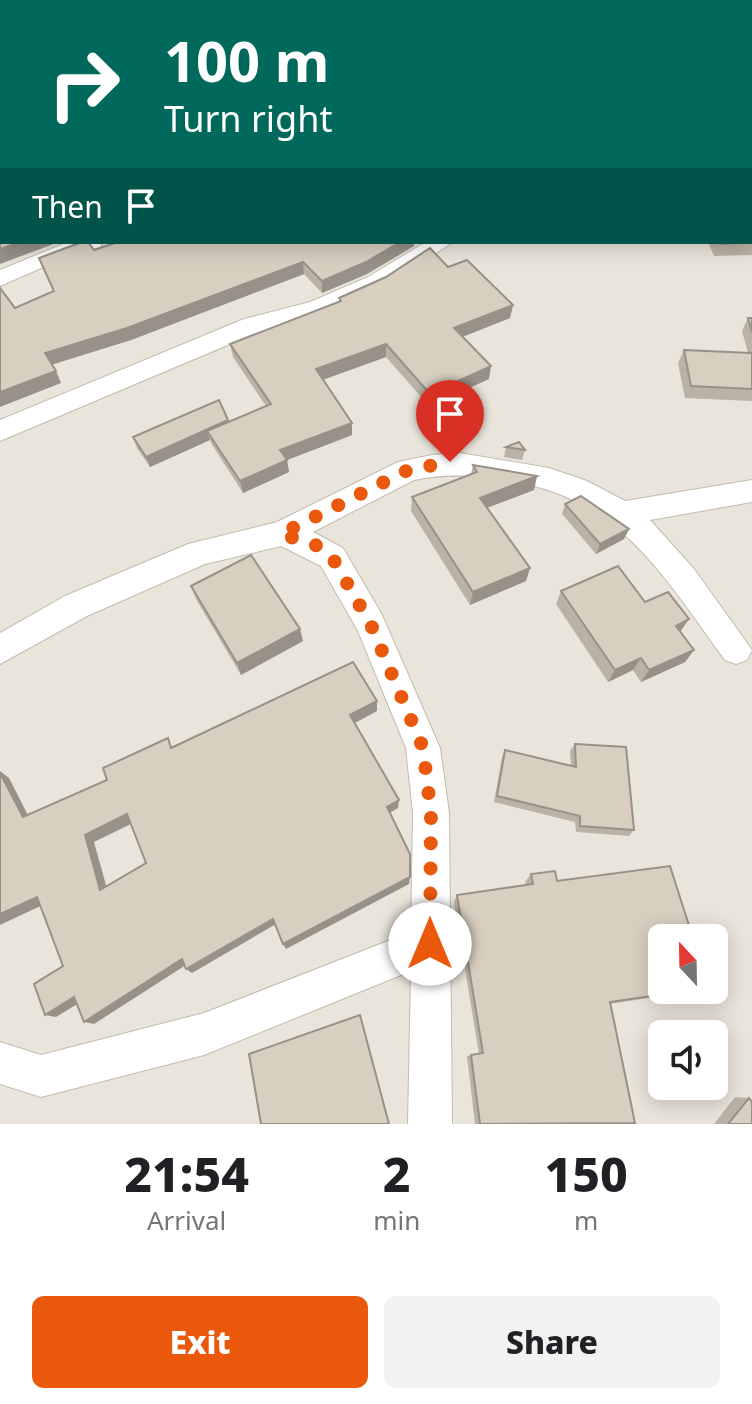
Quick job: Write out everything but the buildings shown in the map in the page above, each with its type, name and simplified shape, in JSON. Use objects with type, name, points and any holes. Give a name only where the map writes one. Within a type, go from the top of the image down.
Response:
[{"type":"street","points":[[0,279],[56,253],[85,244]]},
{"type":"street","points":[[0,431],[253,325],[318,308],[376,282],[439,244]]},
{"type":"street","points":[[0,650],[76,606],[199,553],[261,536],[281,534],[408,470],[450,462],[510,468],[585,493],[622,513],[648,536],[736,650]]},
{"type":"street","points":[[622,513],[752,491]]},
{"type":"street","points":[[281,534],[318,546],[332,557],[371,625],[423,748],[431,813],[430,1124]]},
{"type":"street","points":[[0,1063],[41,1076],[204,1034],[430,944]]},
{"type":"shaded area","points":[[0,244],[752,244],[752,1124],[0,1124]]},
{"type":"route","points":[[430,944],[431,813],[423,748],[371,625],[332,557],[318,546],[281,534],[408,470],[450,462]]}]
